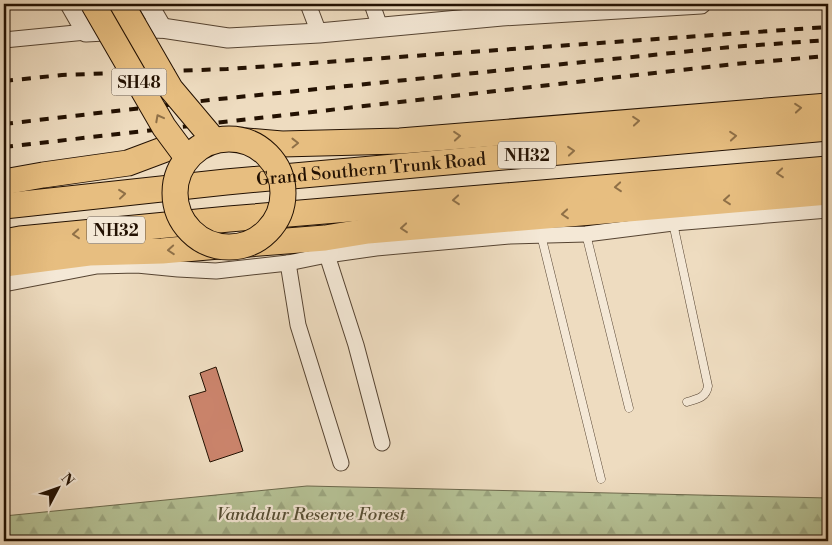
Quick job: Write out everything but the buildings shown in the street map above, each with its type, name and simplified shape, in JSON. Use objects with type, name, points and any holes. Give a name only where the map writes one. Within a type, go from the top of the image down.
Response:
[{"type":"highway","points":[[4,182],[128,163],[181,152],[214,140],[230,138],[282,144],[400,141],[828,106]]},
{"type":"highway","name":"Grand Southern Trunk Road","points":[[4,206],[226,182],[828,128]]},
{"type":"highway","points":[[246,141],[261,149],[273,161],[281,176],[283,192],[281,209],[274,224],[262,236],[248,244]]},
{"type":"highway","points":[[181,152],[174,193],[178,211],[188,228],[202,240],[219,246]]},
{"type":"highway","name":"NH32","points":[[4,242],[229,219],[828,169]]},
{"type":"highway","points":[[226,182],[229,219]]},
{"type":"highway","points":[[4,264],[89,253],[219,246],[234,247],[248,244],[325,238],[368,231],[828,192]]},
{"type":"main road","name":"SH48","points":[[93,4],[164,127],[181,152]]},
{"type":"main road","name":"SH48","points":[[122,4],[171,89],[214,140]]},
{"type":"street","points":[[70,4],[86,32]]},
{"type":"street","points":[[148,4],[162,28]]},
{"type":"street","points":[[308,4],[319,33]]},
{"type":"street","points":[[372,4],[380,27]]},
{"type":"street","points":[[4,40],[86,32],[162,28],[228,38],[319,33],[380,27],[500,10],[701,4]]},
{"type":"street","points":[[4,284],[98,266],[137,265],[216,271],[288,263],[327,255],[392,247],[541,235],[586,234],[673,223],[828,210]]},
{"type":"street","points":[[327,255],[356,345],[382,443]]},
{"type":"street","points":[[288,263],[298,325],[341,463]]},
{"type":"lane","points":[[673,223],[708,386],[707,391],[700,399],[687,402]]},
{"type":"lane","points":[[586,234],[629,408]]},
{"type":"lane","points":[[541,235],[601,478]]},
{"type":"green space","name":"Vandalur Reserve Forest","points":[[307,486],[828,498],[828,541],[4,541],[4,516]]},
{"type":"railway","points":[[4,81],[62,75],[227,69],[828,27]]},
{"type":"railway","points":[[4,124],[219,99],[731,47],[828,40]]},
{"type":"railway","points":[[4,147],[734,64],[828,56]]}]
